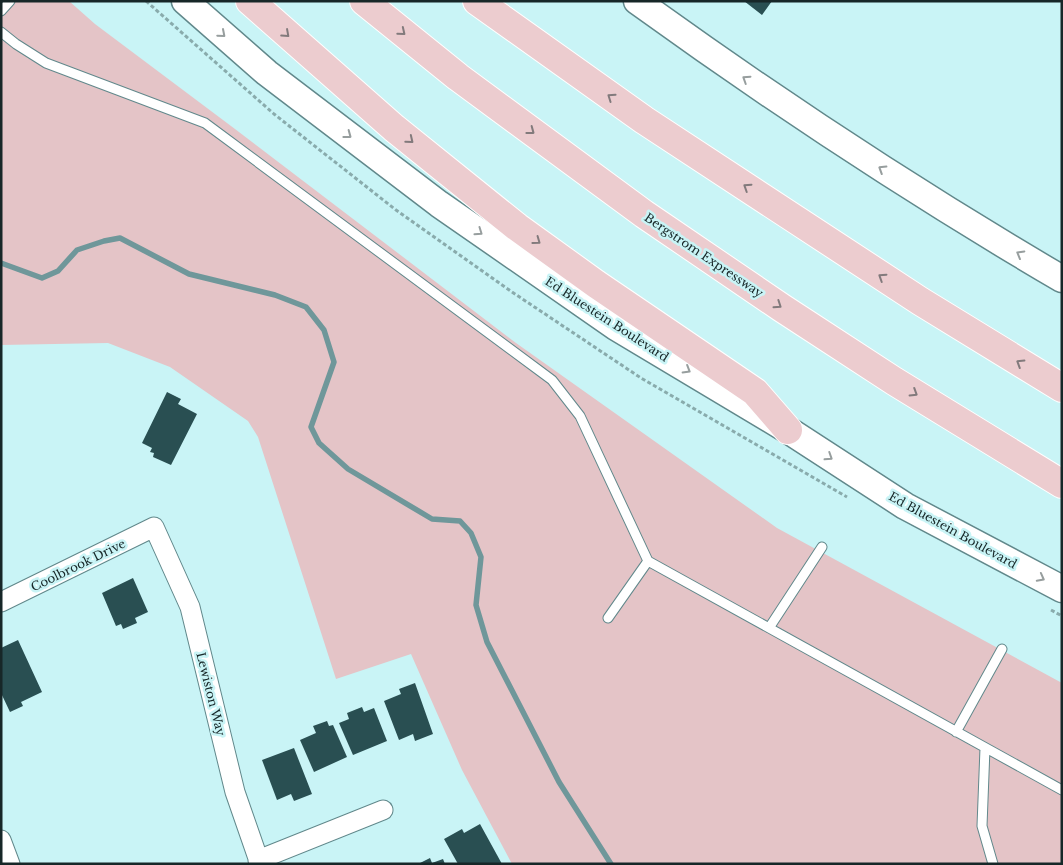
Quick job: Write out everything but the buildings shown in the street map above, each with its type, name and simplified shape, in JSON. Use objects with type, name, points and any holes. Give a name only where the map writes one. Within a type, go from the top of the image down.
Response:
[{"type":"highway","points":[[250,1],[394,128],[517,227],[603,289],[755,392],[788,430]]},
{"type":"highway","name":"Bergstrom Expressway","points":[[364,1],[458,77],[644,214],[886,376],[1062,484]]},
{"type":"highway","points":[[477,1],[652,126],[920,301],[1062,388]]},
{"type":"main road","name":"Ed Bluestein Boulevard","points":[[185,1],[267,73],[462,221],[616,327],[788,430],[905,506],[1062,589]]},
{"type":"main road","points":[[637,1],[733,71],[875,164],[992,238],[1062,279]]},
{"type":"street","name":"Coolbrook Drive","points":[[1,602],[154,527]]},
{"type":"street","name":"Lewiston Way","points":[[154,527],[190,607],[235,792],[259,862]]},
{"type":"street","points":[[259,862],[383,810]]},
{"type":"street","points":[[1,840],[10,864]]},
{"type":"lane","points":[[1,11],[10,1]]},
{"type":"lane","points":[[1,32],[46,63],[205,123],[552,380],[580,416],[648,561],[1062,790]]},
{"type":"lane","points":[[769,628],[822,547]]},
{"type":"lane","points":[[608,618],[648,561]]},
{"type":"lane","points":[[956,732],[1002,649]]},
{"type":"lane","points":[[985,748],[982,826],[993,864]]},
{"type":"shaded area","points":[[1,1],[69,1],[95,24],[516,343],[777,528],[1062,683],[1062,864],[512,864],[462,770],[411,654],[336,679],[258,437],[248,421],[170,367],[108,343],[1,345]]},
{"type":"waterway","points":[[1,263],[42,278],[58,271],[77,250],[120,238],[189,274],[275,295],[306,307],[324,330],[334,362],[311,427],[319,443],[348,469],[432,519],[460,521],[471,533],[481,557],[476,605],[487,642],[559,782],[611,864]]}]
